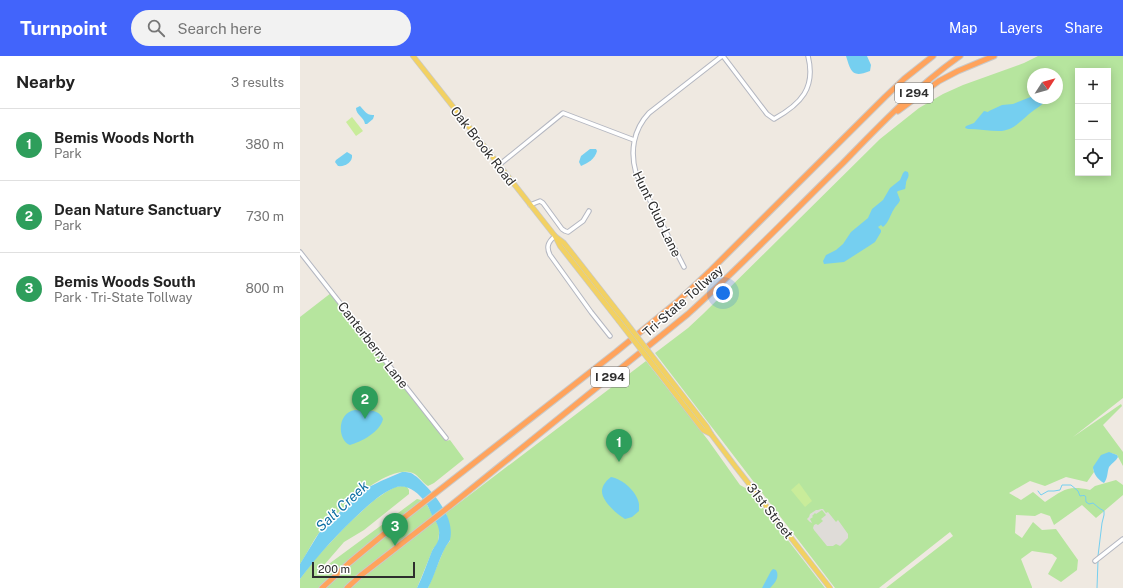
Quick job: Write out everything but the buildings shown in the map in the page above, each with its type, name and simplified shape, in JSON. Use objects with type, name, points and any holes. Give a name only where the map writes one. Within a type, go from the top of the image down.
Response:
[{"type":"highway","name":"Tri-State Tollway","points":[[322,588],[349,563],[438,491],[677,302],[885,97],[904,79],[933,56]]},
{"type":"highway","name":"Tri-State Tollway","points":[[347,588],[360,576],[450,506],[688,314],[728,277],[896,109],[934,75],[960,56]]},
{"type":"highway","points":[[871,134],[906,105],[939,82],[958,71],[994,56]]},
{"type":"main road","name":"Oak Brook Road","points":[[412,56],[555,236],[564,243],[620,319]]},
{"type":"main road","name":"31st Street","points":[[620,319],[657,367],[707,427],[830,588]]},
{"type":"street","points":[[722,56],[767,114],[774,119],[799,102],[806,92],[811,78],[808,56]]},
{"type":"street","name":"Hunt Club Lane","points":[[684,267],[636,173],[633,157],[634,140],[640,125],[648,114],[722,56]]},
{"type":"street","points":[[499,165],[563,113],[634,140]]},
{"type":"street","points":[[530,205],[540,201],[543,203],[562,229],[568,232],[583,222],[589,211]]},
{"type":"street","points":[[555,236],[549,241],[548,251],[550,255],[610,336]]},
{"type":"street","name":"Canterberry Lane","points":[[300,252],[446,438]]},
{"type":"street","points":[[1095,561],[1123,539]]},
{"type":"green space","points":[[1038,56],[1123,56],[1123,398],[1073,437],[1121,404],[1122,406],[1103,425],[1123,452],[1123,466],[1117,455],[1111,453],[1093,469],[1094,472],[1087,482],[1066,477],[1045,486],[1030,481],[1009,493],[1021,500],[1033,492],[1045,502],[1057,494],[1071,488],[1090,490],[1095,486],[1116,480],[1123,485],[1123,495],[1096,518],[1082,505],[1054,525],[1050,516],[1041,513],[1035,516],[1016,515],[1015,533],[1022,538],[1033,522],[1042,530],[1056,529],[1078,560],[1077,570],[1061,582],[1048,574],[1057,558],[1052,554],[1032,551],[1021,559],[1032,588],[886,588],[953,536],[950,532],[879,588],[835,588],[655,353],[688,328],[703,314],[880,139],[919,108],[943,94],[963,85],[1024,63]]},
{"type":"green space","points":[[352,117],[363,131],[356,136],[346,122]]},
{"type":"green space","points":[[331,293],[446,441],[450,440],[464,459],[434,483],[428,486],[415,474],[409,472],[398,472],[373,484],[347,504],[326,525],[316,537],[300,564],[300,317]]},
{"type":"green space","points":[[646,361],[708,440],[740,485],[749,490],[825,588],[428,588],[445,547],[450,541],[450,529],[446,513]]},
{"type":"green space","points":[[799,483],[812,501],[805,507],[791,490]]},
{"type":"green space","points":[[395,487],[407,487],[409,494],[364,530],[344,542],[318,572],[417,499],[425,501],[439,527],[439,534],[438,543],[433,549],[417,588],[300,588],[300,579],[314,560],[347,525],[373,501]]},
{"type":"shaded area","points":[[823,509],[826,513],[828,512],[836,522],[838,520],[848,534],[848,538],[840,546],[836,544],[833,546],[827,546],[813,528],[814,525],[818,525],[823,521],[821,519],[826,515],[822,510],[812,516],[813,517],[810,519],[812,523],[807,519],[810,514]]},
{"type":"water","points":[[846,56],[867,56],[871,65],[870,71],[856,74],[851,70]]},
{"type":"water","points":[[1027,98],[1027,104],[1043,104],[1012,128],[1004,131],[965,128],[966,126],[974,123],[984,111],[988,112],[1002,105],[1013,104]]},
{"type":"water","points":[[360,106],[368,114],[374,115],[373,119],[367,124],[365,124],[356,110],[356,108]]},
{"type":"water","points":[[590,149],[596,149],[597,151],[595,156],[586,164],[581,166],[579,162],[581,156]]},
{"type":"water","points":[[347,152],[352,155],[350,162],[346,165],[338,166],[335,162],[336,160]]},
{"type":"water","points":[[905,171],[908,172],[909,176],[905,189],[897,192],[900,201],[885,225],[883,227],[881,225],[878,227],[881,232],[875,242],[844,262],[824,264],[823,261],[826,255],[836,250],[843,244],[851,232],[868,218],[872,209],[883,200],[890,188],[900,180]]},
{"type":"water","points":[[355,410],[375,412],[381,415],[383,419],[381,424],[374,432],[359,442],[350,445],[343,438],[341,427],[345,416],[349,412]]},
{"type":"water","points":[[1109,452],[1117,455],[1118,457],[1109,467],[1104,483],[1096,476],[1093,467],[1101,455]]},
{"type":"water","points":[[402,472],[409,472],[418,478],[444,509],[450,524],[450,540],[445,547],[428,588],[417,588],[432,551],[437,544],[439,532],[438,527],[428,506],[422,498],[411,489],[403,487],[394,488],[385,492],[373,501],[345,527],[300,579],[300,564],[319,533],[357,495],[367,488]]},
{"type":"water","points":[[611,477],[625,483],[638,499],[639,511],[632,517],[625,519],[614,511],[604,498],[602,490],[605,482]]},
{"type":"water","points":[[773,569],[776,570],[777,573],[775,582],[770,588],[762,588],[771,571]]},
{"type":"waterway","points":[[1038,491],[1041,495],[1048,491],[1060,490],[1062,485],[1071,485],[1078,491],[1080,496],[1086,497],[1086,502],[1089,504],[1093,503],[1104,511],[1098,556]]},
{"type":"waterway","points":[[1097,588],[1098,561]]},
{"type":"place","name":"Dean Nature Sanctuary","points":[[365,419]]},
{"type":"place","name":"Bemis Woods North","points":[[619,462]]},
{"type":"place","name":"Bemis Woods South","points":[[395,546]]},
{"type":"water label","name":"Salt Creek","points":[[342,506]]}]
